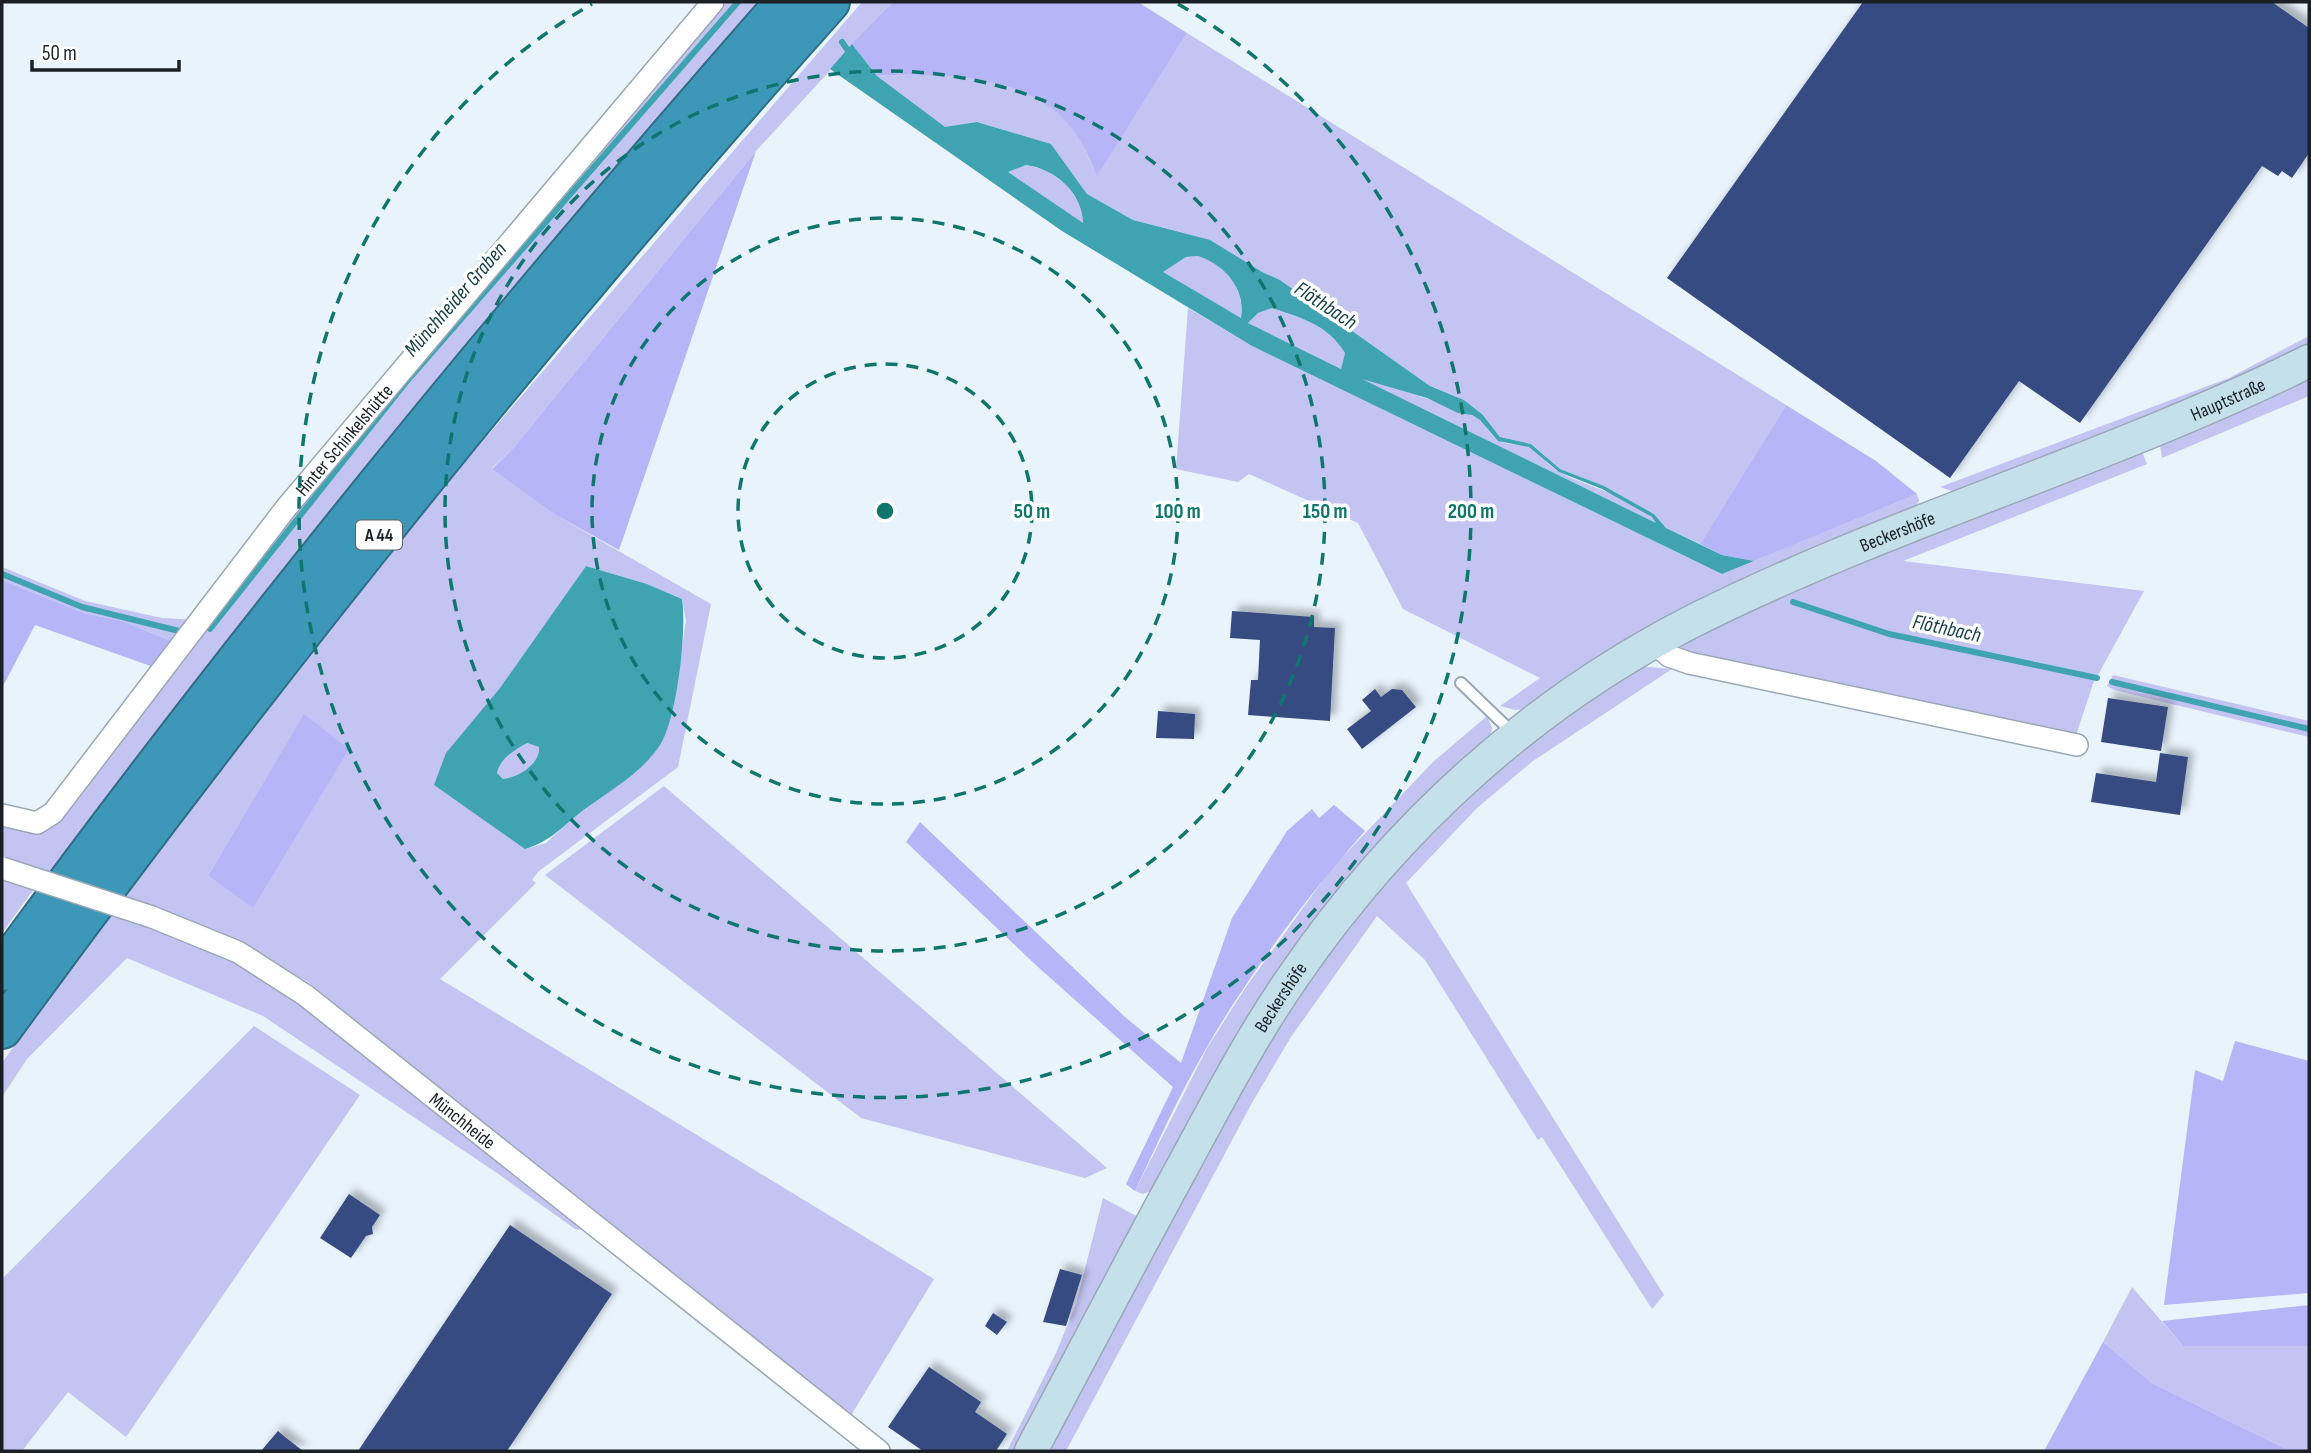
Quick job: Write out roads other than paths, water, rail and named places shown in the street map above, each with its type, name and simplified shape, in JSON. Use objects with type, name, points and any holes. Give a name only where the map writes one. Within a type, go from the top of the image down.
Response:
[{"type":"highway","name":"A 44","points":[[2,1029],[155,821],[766,48],[785,2]]},
{"type":"highway","name":"A 44","points":[[2,971],[126,803],[377,483],[510,321],[766,48],[830,2]]},
{"type":"street","name":"Hinter Schinkelshütte","points":[[2,816],[37,822],[53,813],[286,509],[713,2]]},
{"type":"street","name":"Hauptstraße","points":[[2146,432],[2309,361]]},
{"type":"street","name":"Beckershöfe","points":[[1031,1451],[1208,1118],[1292,978],[1359,890],[1403,839],[1456,787],[1559,703],[1654,643],[1769,586],[2146,432]]},
{"type":"street","points":[[1654,643],[1669,656],[1689,663],[2077,745]]},
{"type":"street","name":"Münchheide","points":[[2,868],[152,917],[238,952],[305,995],[879,1451]]},
{"type":"lane","points":[[1461,684],[1516,736]]},
{"type":"waterway","name":"Münchheider Graben","points":[[210,629],[407,381],[738,2]]},
{"type":"waterway","name":"Flöthbach","points":[[842,42],[851,55]]},
{"type":"waterway","name":"Münchheider Graben","points":[[2,574],[82,607],[179,631]]},
{"type":"waterway","name":"Flöthbach","points":[[1793,602],[1889,634],[2097,678]]},
{"type":"waterway","name":"Flöthbach","points":[[2112,682],[2309,729]]}]
